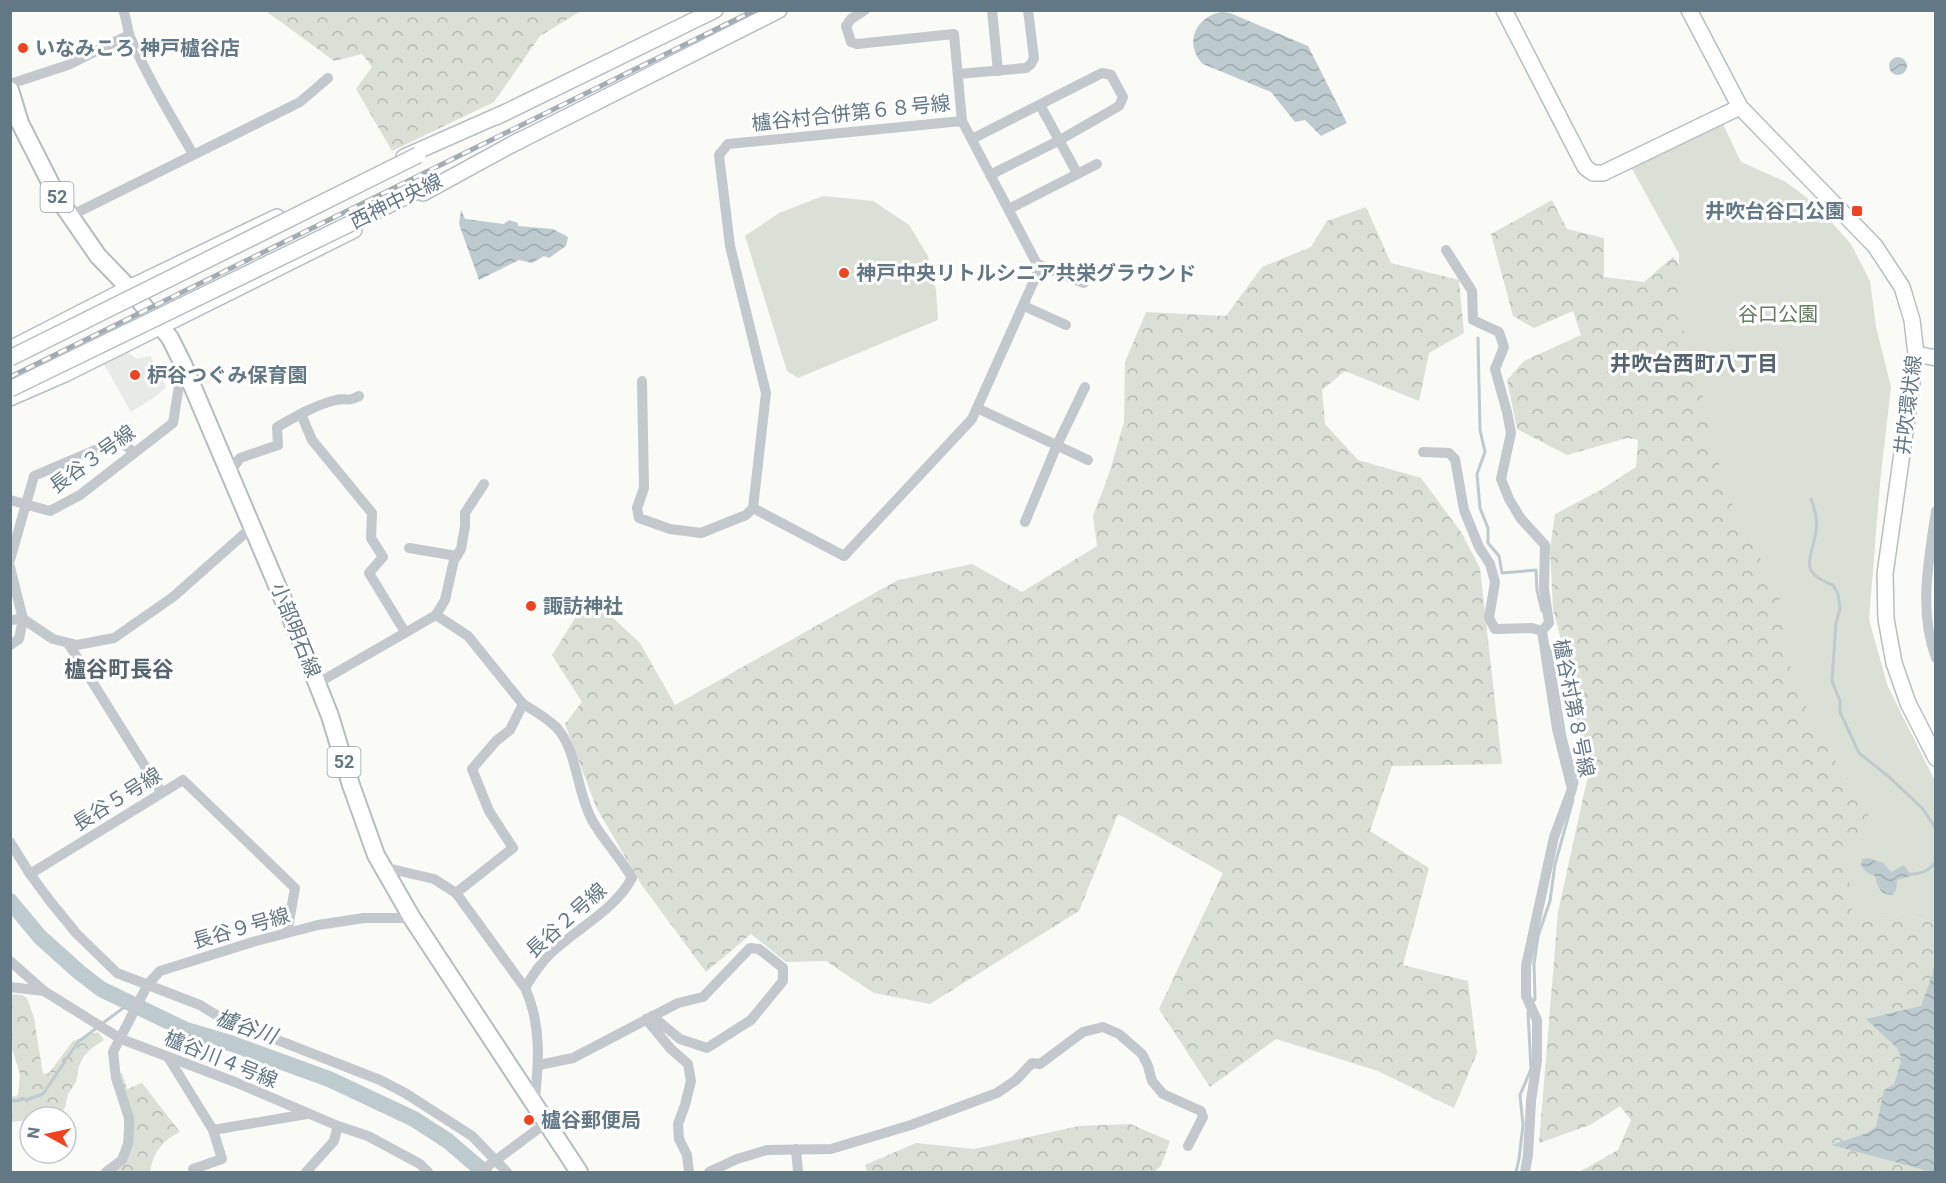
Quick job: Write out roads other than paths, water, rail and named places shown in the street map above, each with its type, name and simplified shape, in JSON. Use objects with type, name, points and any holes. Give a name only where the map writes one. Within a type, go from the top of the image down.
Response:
[{"type":"main road","name":"小部明石線","points":[[10,90],[20,123],[42,169],[69,216],[98,256],[129,288],[170,338],[183,364],[318,683],[376,855],[412,918],[579,1173]]},
{"type":"street","points":[[123,10],[129,35],[158,93],[193,154]]},
{"type":"street","name":"西神中央線","points":[[10,358],[715,10]]},
{"type":"street","name":"西神中央線","points":[[10,389],[434,183],[779,10]]},
{"type":"street","name":"櫨谷村合併第６８号線","points":[[753,508],[766,393],[730,246],[719,155],[728,144],[962,121],[954,34],[857,44],[851,42],[846,26],[851,19],[865,10]]},
{"type":"street","points":[[992,10],[998,71]]},
{"type":"street","points":[[958,74],[1026,68],[1031,64],[1034,58],[1028,10]]},
{"type":"street","points":[[1504,10],[1585,167],[1593,173],[1603,173],[1740,107]]},
{"type":"street","name":"井吹環状線","points":[[1689,10],[1740,107],[1875,246],[1902,286],[1912,320],[1916,354],[1885,574],[1886,619],[1894,663],[1908,703],[1935,758]]},
{"type":"street","points":[[10,84],[68,65],[129,35]]},
{"type":"street","points":[[972,140],[1102,73],[1111,75],[1123,97],[1119,106],[1058,141],[990,175]]},
{"type":"street","points":[[69,216],[300,102],[328,78]]},
{"type":"street","points":[[1040,105],[1077,173]]},
{"type":"street","points":[[10,349],[129,288],[352,181],[506,112]]},
{"type":"street","points":[[642,381],[644,488],[637,508],[639,518],[670,529],[701,532],[746,515],[753,508],[844,556],[972,419],[1037,274],[1037,264],[962,121]]},
{"type":"street","points":[[10,398],[65,374],[351,231],[520,140]]},
{"type":"street","points":[[1009,209],[1098,164]]},
{"type":"street","name":"櫨谷村第８号線","points":[[1446,250],[1472,291],[1473,320],[1499,332],[1504,347],[1495,369],[1511,433],[1501,479],[1521,519],[1545,545],[1544,589],[1549,622],[1544,628],[1557,729],[1572,789],[1554,837],[1526,966],[1526,996],[1537,1020],[1537,1060],[1525,1173]]},
{"type":"street","points":[[1037,264],[1084,283]]},
{"type":"street","points":[[1024,306],[1066,325]]},
{"type":"street","points":[[1916,354],[1935,358]]},
{"type":"street","name":"長谷３号線","points":[[26,504],[50,511],[80,495],[172,423],[183,364]]},
{"type":"street","points":[[1024,522],[1085,387]]},
{"type":"street","points":[[230,472],[240,458],[278,445],[277,427],[301,414],[338,399],[350,401],[359,396]]},
{"type":"street","points":[[977,408],[1088,460]]},
{"type":"street","points":[[301,414],[312,440],[372,513],[371,538],[383,557],[369,573],[405,632]]},
{"type":"street","points":[[10,560],[34,476],[107,445],[123,443],[134,452]]},
{"type":"street","points":[[1423,452],[1449,453],[1455,459],[1464,510],[1479,547],[1490,564],[1495,582],[1489,618],[1495,629],[1544,628]]},
{"type":"street","points":[[318,683],[436,615],[445,600],[454,560],[461,549],[465,513],[484,484]]},
{"type":"street","points":[[10,500],[26,504]]},
{"type":"street","points":[[1935,513],[1927,573],[1931,598],[1927,622],[1935,658]]},
{"type":"street","points":[[10,620],[23,619],[53,639],[77,645],[114,638],[174,597],[252,527]]},
{"type":"street","points":[[409,548],[457,556]]},
{"type":"street","points":[[10,567],[23,619],[19,639],[10,645]]},
{"type":"street","points":[[383,867],[434,879],[456,893],[513,848],[489,811],[472,769],[496,741],[510,730],[523,704],[468,636],[436,615]]},
{"type":"street","points":[[68,643],[161,792]]},
{"type":"street","name":"長谷２号線","points":[[456,893],[525,988],[550,953],[594,919],[625,891],[632,878],[592,822],[583,803],[569,751],[559,730],[546,718],[523,704]]},
{"type":"street","name":"長谷５号線","points":[[30,874],[183,780],[295,888],[287,933]]},
{"type":"street","points":[[10,842],[30,874],[76,933],[117,974],[148,984],[200,1005],[221,1018],[380,1080],[405,1093],[472,1136],[507,1173]]},
{"type":"street","name":"長谷９号線","points":[[106,1173],[122,1160],[128,1144],[129,1118],[117,1078],[113,1052],[148,984],[160,971],[318,925],[364,918],[412,918]]},
{"type":"street","points":[[539,1065],[573,1058],[649,1018],[678,1003],[703,996],[750,948],[759,949],[783,968],[783,981],[751,1020],[707,1048],[680,1039],[649,1018]]},
{"type":"street","name":"櫨谷川４号線","points":[[10,961],[44,991],[121,1039],[368,1136],[420,1164],[428,1173]]},
{"type":"street","points":[[10,987],[44,991]]},
{"type":"street","points":[[525,988],[531,1001],[536,1025],[539,1065],[534,1105]]},
{"type":"street","points":[[649,1018],[670,1049],[688,1064],[691,1081],[686,1105],[678,1124],[679,1139],[687,1155],[689,1173]]},
{"type":"street","points":[[709,1173],[737,1159],[767,1150],[831,1149],[911,1125],[997,1093],[1016,1080],[1032,1063],[1040,1064],[1083,1032],[1103,1027],[1119,1034],[1142,1054],[1152,1081],[1163,1094],[1201,1111],[1203,1117],[1188,1146]]},
{"type":"street","points":[[168,1057],[213,1130],[222,1159],[193,1169],[194,1173]]},
{"type":"street","points":[[213,1130],[309,1114]]},
{"type":"street","points":[[480,1173],[546,1123]]},
{"type":"street","points":[[306,1173],[334,1141],[338,1126]]},
{"type":"street","points":[[796,1149],[798,1173]]},
{"type":"water","points":[[1222,12],[1230,13],[1308,46],[1347,123],[1321,136],[1305,120],[1295,122],[1271,92],[1203,64],[1194,48],[1195,32],[1205,19]]},
{"type":"water","points":[[1898,57],[1904,60],[1907,66],[1904,72],[1898,75],[1892,72],[1889,66],[1892,60]]},
{"type":"water","points":[[461,210],[465,219],[504,224],[509,220],[518,223],[518,226],[553,229],[568,237],[566,246],[549,258],[544,256],[532,263],[519,260],[479,280],[459,224]]},
{"type":"water","points":[[1868,858],[1883,863],[1891,872],[1904,865],[1911,876],[1897,880],[1896,890],[1892,895],[1888,895],[1880,889],[1875,876],[1866,872],[1861,866],[1862,859]]},
{"type":"water","points":[[1935,957],[1936,1172],[1932,1172],[1832,1145],[1867,1133],[1876,1127],[1884,1090],[1894,1084],[1902,1059],[1897,1048],[1866,1019],[1921,1006],[1933,973]]},
{"type":"waterway","points":[[1478,338],[1480,430],[1485,452],[1477,474],[1480,508],[1488,528],[1488,543],[1499,556],[1502,573],[1536,570],[1537,590],[1542,611]]},
{"type":"waterway","points":[[1811,499],[1817,523],[1810,557],[1811,570],[1822,580],[1833,585],[1838,594],[1840,609],[1836,623],[1832,681],[1840,701],[1840,712],[1859,753],[1923,809],[1936,829]]},
{"type":"waterway","points":[[1550,647],[1565,737],[1577,782],[1576,787]]},
{"type":"waterway","points":[[1532,1003],[1535,999],[1534,964],[1538,936],[1550,901],[1555,864],[1573,800]]},
{"type":"waterway","points":[[1909,874],[1924,871],[1936,862]]},
{"type":"waterway","name":"櫨谷川","points":[[10,901],[40,937],[101,989],[186,1030],[230,1043],[329,1079],[414,1119],[448,1141],[484,1172]]},
{"type":"waterway","points":[[103,1023],[130,1003]]},
{"type":"waterway","points":[[1516,1172],[1523,1125],[1520,1095],[1531,1069],[1528,1012]]},
{"type":"waterway","points":[[10,1101],[29,1099],[43,1094],[78,1042],[98,1027]]},
{"type":"railway","points":[[10,377],[755,10]]},
{"type":"place","name":"いなみころ 神戸櫨谷店","points":[[23,48]]},
{"type":"place","name":"井吹台谷口公園","points":[[1857,211]]},
{"type":"place","name":"神戸中央リトルシニア共栄グラウンド","points":[[844,273]]},
{"type":"place","name":"枦谷つぐみ保育園","points":[[135,375]]},
{"type":"place","name":"諏訪神社","points":[[531,606]]},
{"type":"place","name":"櫨谷郵便局","points":[[529,1120]]},
{"type":"district","name":"井吹台西町八丁目","points":[[1694,364]]},
{"type":"district","name":"櫨谷町長谷","points":[[119,669]]},
{"type":"park label","name":"谷口公園","points":[[1778,314]]}]
